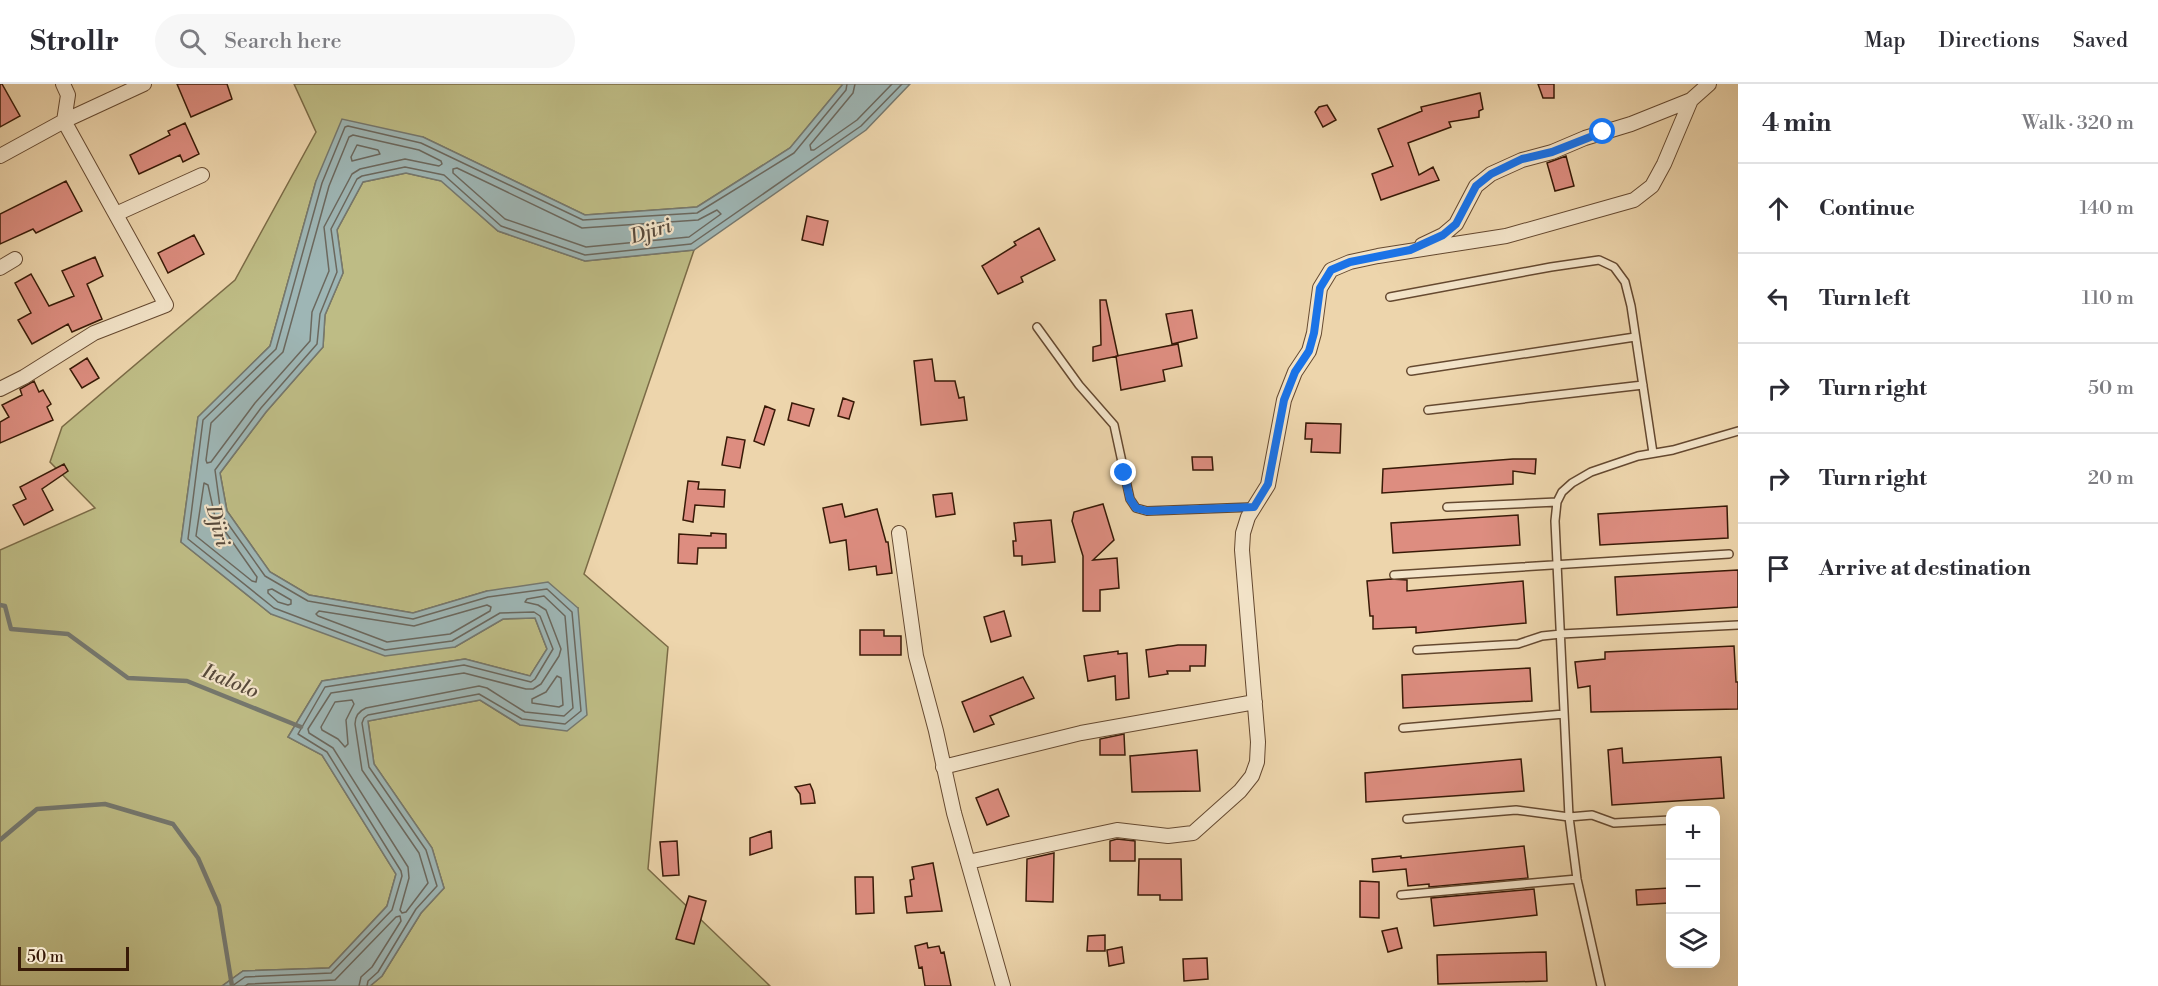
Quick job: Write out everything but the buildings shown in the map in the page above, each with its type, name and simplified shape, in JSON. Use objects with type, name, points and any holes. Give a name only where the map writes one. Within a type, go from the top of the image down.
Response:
[{"type":"street","points":[[0,389],[24,377],[94,333],[166,305],[64,121],[68,95],[63,84]]},
{"type":"street","points":[[0,156],[64,121],[144,84]]},
{"type":"street","points":[[1410,250],[1443,235],[1456,224],[1476,186],[1491,174],[1522,159],[1552,152],[1691,100],[1708,84]]},
{"type":"street","points":[[968,862],[1117,830],[1168,836],[1192,833],[1240,791],[1252,776],[1257,762],[1258,741],[1242,550],[1243,533],[1248,516],[1268,484],[1284,400],[1295,372],[1309,351],[1314,333],[1320,288],[1331,270],[1350,262],[1410,250],[1506,236],[1634,200],[1652,186],[1664,164],[1691,100]]},
{"type":"street","points":[[116,214],[202,175]]},
{"type":"street","points":[[0,268],[15,259]]},
{"type":"street","points":[[899,533],[916,656],[968,862],[1003,986]]},
{"type":"street","points":[[943,767],[1081,733],[1255,702]]},
{"type":"lane","points":[[1389,297],[1599,260],[1614,267],[1625,282],[1653,453]]},
{"type":"lane","points":[[1037,327],[1079,385],[1114,426],[1130,499],[1136,508],[1147,511],[1254,507]]},
{"type":"lane","points":[[1411,371],[1635,337]]},
{"type":"lane","points":[[1428,410],[1643,385]]},
{"type":"lane","points":[[1601,986],[1577,879],[1569,817],[1557,564],[1557,502],[1562,492],[1572,483],[1591,472],[1638,456],[1673,450],[1738,431]]},
{"type":"lane","points":[[1447,507],[1557,502]]},
{"type":"lane","points":[[1394,575],[1729,554]]},
{"type":"lane","points":[[1417,650],[1518,644],[1542,636],[1560,634],[1738,625]]},
{"type":"lane","points":[[1403,728],[1564,714]]},
{"type":"lane","points":[[1407,819],[1516,810],[1569,817],[1592,815],[1614,823],[1666,820]]},
{"type":"lane","points":[[1401,895],[1577,879]]},
{"type":"shaded area","points":[[294,84],[843,84],[790,148],[697,207],[585,215],[423,137],[316,181],[270,346],[198,417],[181,542],[271,614],[455,647],[503,619],[535,618],[547,649],[530,676],[465,659],[322,681],[288,737],[322,755],[396,874],[387,906],[329,968],[243,971],[222,986],[0,986],[0,550],[95,508],[50,462],[62,427],[235,280],[316,132]]},
{"type":"shaded area","points":[[406,173],[442,181],[498,231],[585,261],[694,250],[584,574],[668,647],[648,869],[770,986],[370,986],[382,976],[421,913],[444,888],[432,848],[374,764],[368,721],[480,700],[520,725],[578,608],[487,591],[413,613],[309,595],[270,572],[227,511],[220,473],[266,412],[323,347],[325,315],[343,273],[337,230],[363,182]]},
{"type":"water","name":"Djiri","points":[[843,84],[910,84],[866,130],[694,250],[585,261],[498,231],[441,181],[406,173],[363,182],[337,230],[343,273],[325,315],[323,347],[266,412],[220,473],[227,511],[270,572],[309,595],[413,613],[487,591],[548,582],[578,608],[587,715],[567,731],[520,725],[480,700],[368,721],[374,764],[432,848],[444,888],[421,913],[382,976],[370,986],[222,986],[243,971],[329,968],[387,906],[396,874],[322,755],[288,737],[322,681],[465,659],[530,676],[547,649],[535,618],[503,619],[455,647],[385,656],[271,614],[181,542],[198,417],[270,346],[316,181],[342,119],[423,137],[585,215],[697,207],[790,148]]},
{"type":"waterway","name":"Italolo","points":[[0,605],[5,606],[11,629],[68,634],[128,678],[187,681],[301,727]]},
{"type":"waterway","points":[[0,840],[37,809],[105,804],[173,824],[198,858],[219,906],[232,986]]},
{"type":"route","points":[[1124,473],[1132,505],[1147,511],[1254,507],[1268,484],[1284,400],[1295,372],[1309,351],[1314,333],[1320,288],[1331,270],[1350,262],[1410,250],[1443,235],[1456,224],[1476,186],[1491,174],[1522,159],[1562,149],[1603,132]]}]
